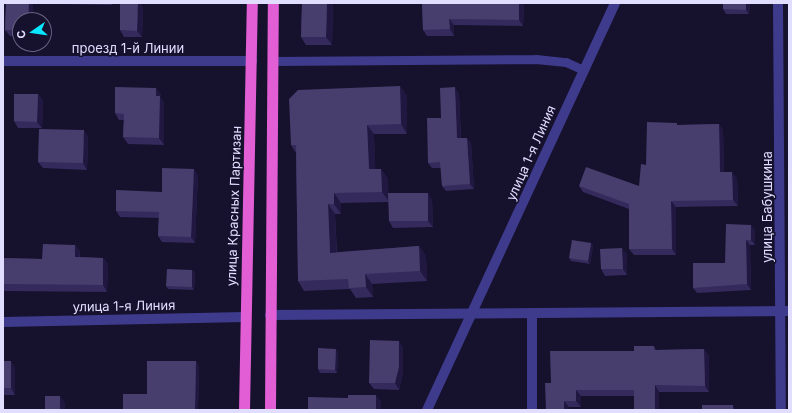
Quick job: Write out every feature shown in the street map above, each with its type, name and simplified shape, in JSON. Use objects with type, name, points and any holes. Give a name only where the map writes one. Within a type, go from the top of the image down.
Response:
[{"type":"highway","name":"улица Красных Партизан","points":[[244,410],[252,3]]},
{"type":"highway","points":[[270,410],[273,3]]},
{"type":"street","name":"улица 1-я Линия","points":[[427,410],[615,3]]},
{"type":"street","name":"улица Бабушкина","points":[[778,3],[785,311],[781,410]]},
{"type":"street","name":"проезд 1-й Линии","points":[[3,61],[252,61]]},
{"type":"street","points":[[270,315],[785,311]]},
{"type":"street","points":[[532,313],[532,410]]},
{"type":"street","name":"улица 1-я Линия","points":[[3,322],[245,318]]},
{"type":"lane","points":[[273,61],[536,59],[566,62],[583,70]]},
{"type":"building","points":[[6,3],[29,3],[28,12],[12,12],[12,30],[5,30]]},
{"type":"building","points":[[120,3],[138,3],[137,31],[120,30]]},
{"type":"building","points":[[302,3],[327,3],[326,37],[301,37]]},
{"type":"building","points":[[422,3],[519,3],[519,20],[449,19],[450,29],[423,30]]},
{"type":"building","points":[[723,3],[746,3],[746,10],[723,9]]},
{"type":"building","points":[[400,86],[401,124],[367,125],[369,169],[381,169],[382,192],[334,193],[334,204],[328,204],[330,253],[419,246],[420,271],[365,274],[366,287],[349,288],[348,279],[298,281],[296,145],[291,145],[289,99],[298,90]]},
{"type":"building","points":[[115,87],[156,88],[156,96],[160,96],[159,138],[123,137],[124,114],[115,113]]},
{"type":"building","points":[[455,87],[457,138],[467,138],[470,184],[442,186],[440,162],[428,163],[427,118],[441,118],[440,88]]},
{"type":"building","points":[[14,94],[38,94],[37,122],[14,121]]},
{"type":"building","points":[[647,122],[677,123],[677,125],[719,124],[720,172],[732,172],[733,200],[671,201],[672,249],[629,249],[629,204],[579,186],[586,167],[639,186],[641,164],[646,165]]},
{"type":"building","points":[[39,129],[84,130],[83,163],[38,162]]},
{"type":"building","points":[[162,168],[194,169],[191,237],[158,236],[159,212],[116,211],[116,190],[162,192]]},
{"type":"building","points":[[388,193],[428,193],[428,221],[389,221]]},
{"type":"building","points":[[726,224],[751,225],[751,240],[746,240],[747,284],[693,288],[693,263],[725,263]]},
{"type":"building","points":[[572,240],[591,243],[588,261],[569,258]]},
{"type":"building","points":[[43,244],[75,245],[75,257],[103,258],[103,285],[3,284],[3,258],[42,259]]},
{"type":"building","points":[[622,248],[623,269],[601,269],[600,249]]},
{"type":"building","points":[[167,269],[192,270],[192,287],[166,286]]},
{"type":"building","points":[[370,340],[399,341],[399,367],[395,383],[369,383]]},
{"type":"building","points":[[634,346],[654,346],[654,350],[704,349],[705,386],[655,385],[655,410],[634,410],[634,390],[576,390],[576,401],[564,401],[564,410],[546,410],[545,383],[551,383],[550,351],[634,351]]},
{"type":"building","points":[[318,348],[336,349],[335,370],[318,369]]},
{"type":"building","points":[[3,361],[11,361],[11,388],[3,388]]},
{"type":"building","points":[[147,361],[196,361],[195,410],[123,409],[123,394],[147,394]]},
{"type":"building","points":[[348,395],[376,395],[376,410],[308,410],[308,397],[348,398]]},
{"type":"building","points":[[45,396],[60,396],[60,410],[45,410]]},
{"type":"building","points":[[702,405],[733,405],[733,410],[702,410]]}]
